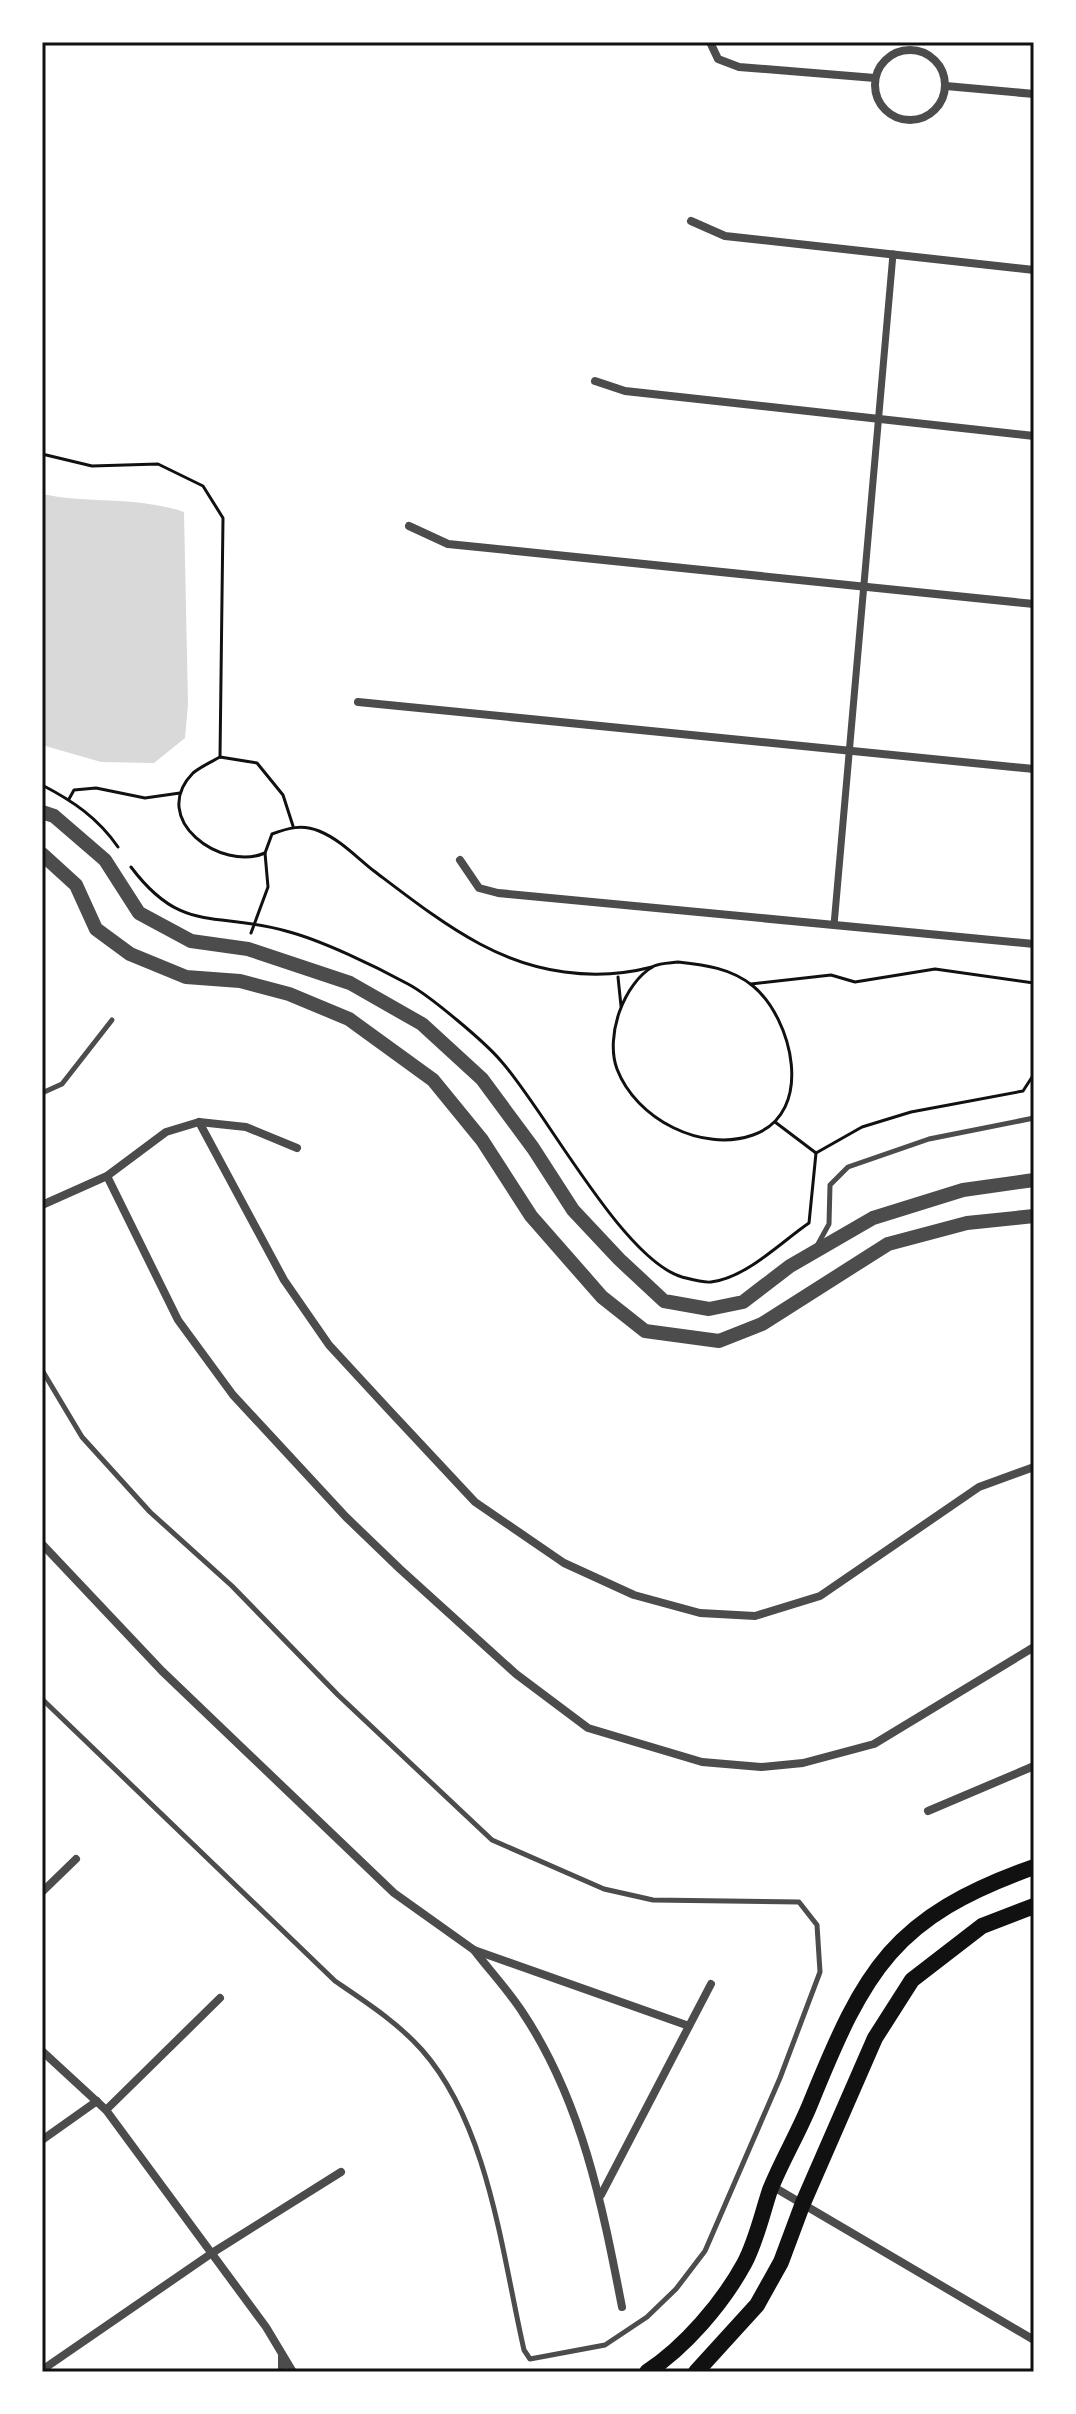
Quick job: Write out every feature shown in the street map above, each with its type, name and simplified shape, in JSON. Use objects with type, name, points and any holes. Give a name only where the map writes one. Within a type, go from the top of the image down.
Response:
[{"type":"main road","points":[[647,2372],[708,2315],[744,2264],[772,2186],[832,2045],[855,1997],[876,1967],[914,1929],[958,1897],[1034,1867]]},
{"type":"main road","points":[[696,2372],[757,2305],[781,2262],[803,2203],[875,2038],[912,1980],[982,1926],[1034,1906]]},
{"type":"street","points":[[710,42],[718,59],[739,67],[875,78]]},
{"type":"street","points":[[897,52],[898,42]]},
{"type":"street","points":[[930,55],[932,42]]},
{"type":"street","points":[[919,51],[930,55],[939,64],[946,86],[938,107],[929,115],[906,120],[885,111],[875,90],[875,78],[886,58],[897,52],[919,51]]},
{"type":"street","points":[[946,86],[1034,94]]},
{"type":"street","points":[[691,221],[725,236],[1034,270]]},
{"type":"street","points":[[834,925],[893,254]]},
{"type":"street","points":[[595,381],[625,391],[1034,436]]},
{"type":"street","points":[[409,526],[448,544],[1034,604]]},
{"type":"street","points":[[358,702],[1034,769]]},
{"type":"street","points":[[42,812],[54,816],[105,860],[139,913],[191,941],[248,949],[350,983],[422,1024],[482,1079],[533,1148],[573,1210],[664,1301],[709,1309],[743,1302],[814,1252],[873,1218],[963,1190],[1034,1180]]},
{"type":"street","points":[[42,854],[76,885],[96,929],[130,954],[186,977],[240,981],[289,994],[349,1019],[433,1080],[482,1140],[531,1216],[602,1297],[645,1331],[719,1341],[762,1324],[888,1244],[967,1223],[1034,1216]]},
{"type":"street","points":[[460,860],[479,888],[498,893],[1034,944]]},
{"type":"street","points":[[199,1122],[284,1280],[329,1345],[475,1502],[564,1563],[634,1595],[700,1613],[755,1616],[820,1596],[979,1487],[1034,1467]]},
{"type":"street","points":[[42,1205],[107,1176],[166,1132],[199,1122],[246,1127],[297,1148]]},
{"type":"street","points":[[107,1176],[178,1320],[233,1395],[346,1517],[400,1569],[516,1674],[588,1728],[702,1762],[761,1767],[803,1763],[874,1744],[1034,1647]]},
{"type":"street","points":[[42,1544],[162,1671],[394,1893],[474,1950],[689,2026]]},
{"type":"street","points":[[928,1811],[1034,1766]]},
{"type":"street","points":[[42,1892],[76,1859]]},
{"type":"street","points":[[474,1950],[524,2013],[562,2084],[601,2195],[622,2307]]},
{"type":"street","points":[[601,2195],[711,1984]]},
{"type":"street","points":[[106,2110],[220,1998]]},
{"type":"street","points":[[42,2051],[106,2110],[212,2253],[293,2372]]},
{"type":"street","points":[[42,2140],[97,2101]]},
{"type":"street","points":[[42,2370],[212,2253],[341,2172]]},
{"type":"street","points":[[772,2186],[1034,2340]]},
{"type":"street","points":[[282,2355],[282,2372]]},
{"type":"lane","points":[[42,1093],[62,1084],[112,1020]]},
{"type":"lane","points":[[814,1252],[829,1224],[830,1185],[848,1167],[929,1139],[1034,1118]]},
{"type":"lane","points":[[42,1370],[82,1437],[150,1512],[232,1586],[338,1695],[492,1840],[604,1889],[653,1900],[799,1902],[817,1925],[820,1972],[780,2078],[705,2251],[676,2289],[647,2317],[605,2345],[530,2359],[524,2350],[488,2183],[455,2095],[422,2051],[390,2020],[335,1981],[42,1699]]},
{"type":"path","points":[[42,454],[92,466],[158,464],[203,486],[218,507],[223,518],[220,757]]},
{"type":"path","points":[[265,853],[250,860],[223,856],[203,846],[185,828],[179,806],[180,793],[193,773],[220,757],[257,763],[283,795],[293,826]]},
{"type":"path","points":[[69,799],[74,790],[84,786],[145,798],[180,793]]},
{"type":"path","points":[[248,949],[253,923],[268,887],[265,853],[272,834],[293,826],[317,830],[342,844],[373,870],[480,944],[541,969],[618,976],[678,962],[717,966],[751,984],[769,1002],[785,1032],[794,1074],[775,1122],[753,1136],[710,1139],[662,1124],[634,1095],[617,1069],[613,1034],[621,1006],[618,976]]},
{"type":"path","points":[[621,1006],[654,966]]},
{"type":"path","points":[[751,984],[831,975],[855,982],[935,969],[1034,983]]},
{"type":"path","points":[[816,1153],[862,1127],[911,1112],[1023,1091],[1034,1074]]},
{"type":"shaded area","points":[[42,494],[149,504],[184,512],[188,704],[185,738],[154,763],[101,762],[42,745]]}]
